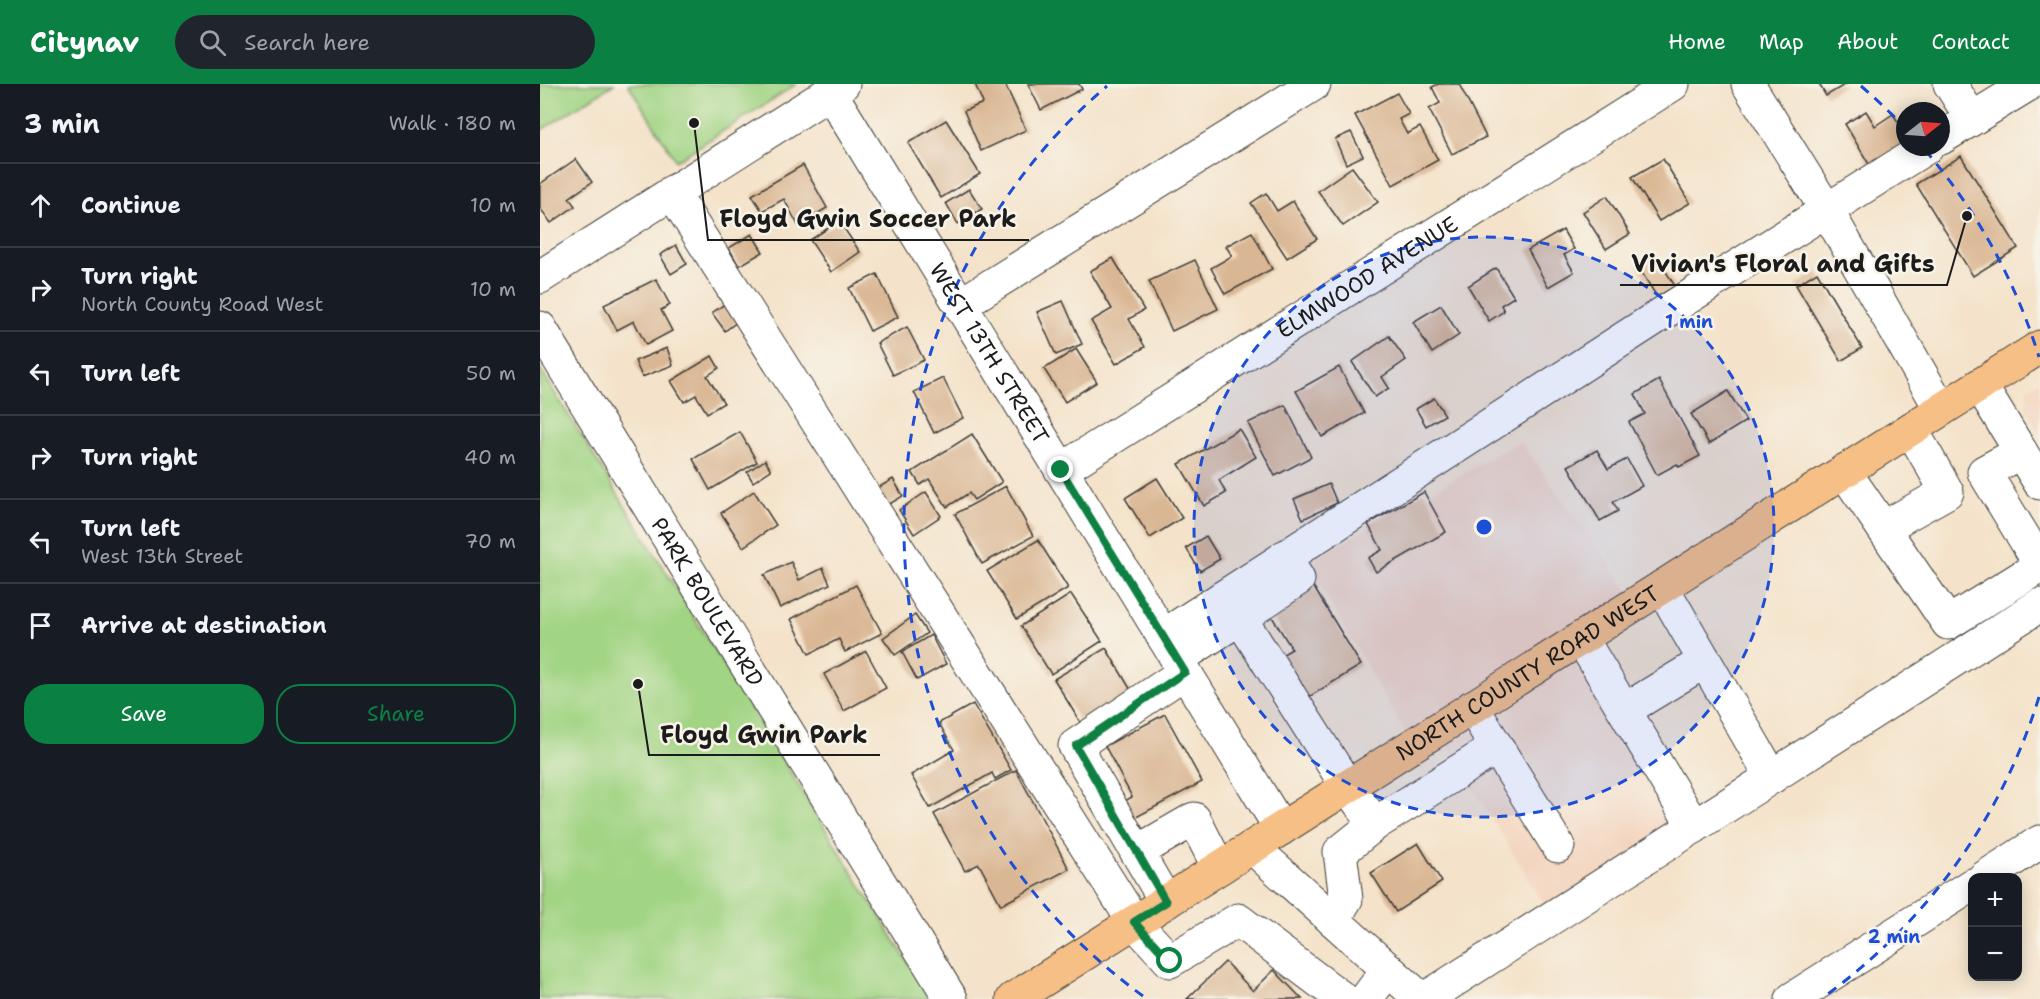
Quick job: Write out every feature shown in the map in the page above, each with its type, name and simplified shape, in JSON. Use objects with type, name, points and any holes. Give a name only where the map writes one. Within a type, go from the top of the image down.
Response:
[{"type":"main road","name":"NORTH COUNTY ROAD WEST","points":[[1013,999],[2040,348]]},
{"type":"street","points":[[960,305],[1314,84]]},
{"type":"street","name":"ELMWOOD AVENUE","points":[[1061,470],[1673,84]]},
{"type":"street","points":[[1748,84],[1826,209],[1941,410]]},
{"type":"street","points":[[1950,84],[1972,119]]},
{"type":"street","points":[[1950,132],[2029,84]]},
{"type":"street","points":[[540,277],[836,88]]},
{"type":"street","name":"WEST 13TH STREET","points":[[836,88],[960,305],[1281,828]]},
{"type":"street","points":[[1166,902],[1076,746],[1284,558],[1826,209],[1912,156]]},
{"type":"street","points":[[672,192],[1134,922],[1170,961],[1238,920],[1343,999]]},
{"type":"street","name":"PARK BOULEVARD","points":[[540,328],[951,999]]},
{"type":"street","points":[[1980,385],[2040,483]]},
{"type":"street","points":[[1911,429],[1947,492]]},
{"type":"street","points":[[1883,528],[1947,492],[1990,482],[2021,452]]},
{"type":"street","points":[[1844,471],[1948,623],[2037,567],[1990,482]]},
{"type":"street","points":[[1175,655],[1240,618],[1298,579],[1284,558]]},
{"type":"street","points":[[1662,587],[1772,777]]},
{"type":"street","points":[[1252,847],[1423,999],[2040,605]]},
{"type":"street","points":[[1240,618],[1347,786],[1375,824]]},
{"type":"street","points":[[1581,638],[1694,827]]},
{"type":"street","points":[[1625,710],[1705,661]]},
{"type":"street","points":[[1472,707],[1558,846]]},
{"type":"street","points":[[1419,741],[1446,780]]},
{"type":"street","points":[[1333,920],[1346,899],[1340,852],[1375,824],[1497,747]]},
{"type":"street","points":[[1137,852],[1194,819],[1220,868]]},
{"type":"street","points":[[1992,873],[2040,842]]},
{"type":"street","points":[[1792,999],[1968,888]]},
{"type":"street","points":[[1366,999],[1388,969]]},
{"type":"shaded area","points":[[2040,381],[2040,437],[2026,408],[2028,389]]},
{"type":"shaded area","points":[[1520,441],[1637,603],[1576,641],[1690,825],[1551,915],[1437,730],[1412,745],[1307,563]]},
{"type":"green space","points":[[540,84],[614,84],[540,131]]},
{"type":"green space","points":[[628,84],[797,84],[676,161]]},
{"type":"green space","points":[[540,369],[931,999],[540,999]]},
{"type":"building","points":[[975,84],[1005,84],[1026,130],[981,151],[964,111],[983,103]]},
{"type":"building","points":[[1028,84],[1079,84],[1082,89],[1041,110]]},
{"type":"building","points":[[1438,84],[1459,84],[1486,137],[1452,154],[1429,109],[1440,103],[1432,87]]},
{"type":"building","points":[[1819,84],[1846,84],[1826,96]]},
{"type":"building","points":[[1397,93],[1409,114],[1399,119],[1407,134],[1420,127],[1438,160],[1393,185],[1355,115]]},
{"type":"building","points":[[1866,111],[1875,126],[1893,114],[1896,118],[1896,150],[1870,166],[1845,124]]},
{"type":"building","points":[[946,120],[980,174],[941,198],[908,143]]},
{"type":"building","points":[[1351,132],[1363,156],[1346,164],[1335,139]]},
{"type":"building","points":[[1961,156],[2018,248],[1973,276],[1916,184]]},
{"type":"building","points":[[576,159],[592,182],[569,198],[575,206],[551,223],[540,208],[540,184]]},
{"type":"building","points":[[1663,159],[1690,203],[1659,221],[1632,177]]},
{"type":"building","points":[[803,165],[827,208],[798,225],[784,199],[762,211],[752,195]]},
{"type":"building","points":[[1352,167],[1378,202],[1343,226],[1318,191]]},
{"type":"building","points":[[969,189],[982,209],[958,224],[946,203]]},
{"type":"building","points":[[1266,193],[1277,211],[1293,201],[1317,239],[1287,258],[1251,203]]},
{"type":"building","points":[[1607,196],[1630,234],[1606,249],[1583,212]]},
{"type":"building","points":[[839,221],[860,252],[831,272],[810,240]]},
{"type":"building","points":[[1563,230],[1574,249],[1564,255],[1574,272],[1548,287],[1528,250]]},
{"type":"building","points":[[1252,232],[1272,269],[1225,294],[1211,268],[1232,256],[1226,246]]},
{"type":"building","points":[[752,234],[763,252],[739,266],[729,248]]},
{"type":"building","points":[[676,245],[687,264],[671,274],[660,255]]},
{"type":"building","points":[[1655,254],[1675,286],[1657,297],[1637,265]]},
{"type":"building","points":[[1113,258],[1144,310],[1129,319],[1145,347],[1116,364],[1091,321],[1112,309],[1090,271]]},
{"type":"building","points":[[1195,260],[1218,309],[1172,331],[1149,281]]},
{"type":"building","points":[[1496,268],[1514,297],[1501,305],[1504,311],[1489,321],[1468,286]]},
{"type":"building","points":[[1817,272],[1862,348],[1841,361],[1796,285]]},
{"type":"building","points":[[877,274],[898,317],[870,331],[849,288]]},
{"type":"building","points":[[656,279],[670,305],[661,310],[672,331],[646,345],[634,321],[617,330],[604,305]]},
{"type":"building","points":[[729,301],[742,318],[725,331],[712,313]]},
{"type":"building","points":[[1063,301],[1082,344],[1056,355],[1037,312]]},
{"type":"building","points":[[1441,305],[1459,335],[1432,353],[1413,322]]},
{"type":"building","points":[[907,327],[924,360],[893,375],[877,343]]},
{"type":"building","points":[[1389,336],[1406,360],[1382,377],[1389,388],[1375,397],[1352,362]]},
{"type":"building","points":[[667,348],[673,365],[642,377],[635,361]]},
{"type":"building","points":[[1076,349],[1097,382],[1065,402],[1044,369]]},
{"type":"building","points":[[712,356],[719,368],[707,376],[724,403],[707,413],[696,395],[684,402],[671,381]]},
{"type":"building","points":[[1339,367],[1364,413],[1322,437],[1296,391]]},
{"type":"building","points":[[943,378],[963,418],[934,433],[914,392]]},
{"type":"building","points":[[1659,380],[1700,456],[1679,467],[1677,464],[1657,475],[1629,422],[1645,414],[1635,394]]},
{"type":"building","points":[[1728,391],[1746,421],[1709,444],[1691,414]]},
{"type":"building","points":[[1434,398],[1445,415],[1426,426],[1416,409]]},
{"type":"building","points":[[1285,405],[1311,457],[1275,476],[1248,423]]},
{"type":"building","points":[[1239,429],[1256,457],[1219,480],[1226,493],[1204,506],[1179,464]]},
{"type":"building","points":[[740,432],[757,462],[710,490],[693,459]]},
{"type":"building","points":[[972,434],[1002,482],[974,500],[969,493],[947,507],[929,479],[920,485],[912,472]]},
{"type":"building","points":[[1597,450],[1608,469],[1627,459],[1642,486],[1613,502],[1618,511],[1600,521],[1568,466]]},
{"type":"building","points":[[765,460],[771,470],[753,482],[747,472]]},
{"type":"building","points":[[1157,478],[1182,518],[1150,538],[1125,498]]},
{"type":"building","points":[[893,479],[903,496],[886,506],[876,489]]},
{"type":"building","points":[[1329,484],[1337,503],[1303,519],[1294,499]]},
{"type":"building","points":[[1006,486],[1033,536],[982,564],[955,514]]},
{"type":"building","points":[[754,491],[776,525],[743,547],[721,513]]},
{"type":"building","points":[[926,492],[941,516],[914,534],[899,510]]},
{"type":"building","points":[[1424,492],[1446,532],[1376,572],[1368,558],[1382,550],[1368,524]]},
{"type":"building","points":[[1206,536],[1220,559],[1200,571],[1186,548]]},
{"type":"building","points":[[1038,540],[1068,588],[1017,619],[987,571]]},
{"type":"building","points":[[791,562],[799,580],[823,568],[830,584],[780,608],[764,575]]},
{"type":"building","points":[[856,585],[882,633],[845,652],[839,639],[809,654],[791,619]]},
{"type":"building","points":[[1313,586],[1361,665],[1304,700],[1278,657],[1292,649],[1269,612]]},
{"type":"building","points":[[1071,594],[1102,641],[1051,674],[1021,626]]},
{"type":"building","points":[[915,615],[927,633],[895,655],[883,638]]},
{"type":"building","points":[[931,635],[946,664],[917,680],[902,652]]},
{"type":"building","points":[[1106,648],[1135,697],[1083,727],[1054,679]]},
{"type":"building","points":[[866,651],[886,688],[844,711],[824,674]]},
{"type":"building","points":[[973,704],[1011,770],[995,779],[992,773],[930,808],[911,775],[954,750],[939,723]]},
{"type":"building","points":[[1165,714],[1202,782],[1127,822],[1118,805],[1132,797],[1105,746]]},
{"type":"building","points":[[1016,770],[1069,869],[1001,905],[979,864],[965,871],[934,814]]},
{"type":"building","points":[[1418,843],[1442,882],[1396,912],[1371,873]]},
{"type":"building","points":[[1225,962],[1253,991],[1274,970],[1302,999],[1187,999]]},
{"type":"place","name":"Floyd Gwin Soccer Park","points":[[694,123]]},
{"type":"place","name":"Vivian's Floral and Gifts","points":[[1967,216]]},
{"type":"place","name":"Floyd Gwin Park","points":[[638,684]]},
{"type":"route","points":[[1061,470],[1185,672],[1076,746],[1166,902],[1134,922],[1170,961]]}]
